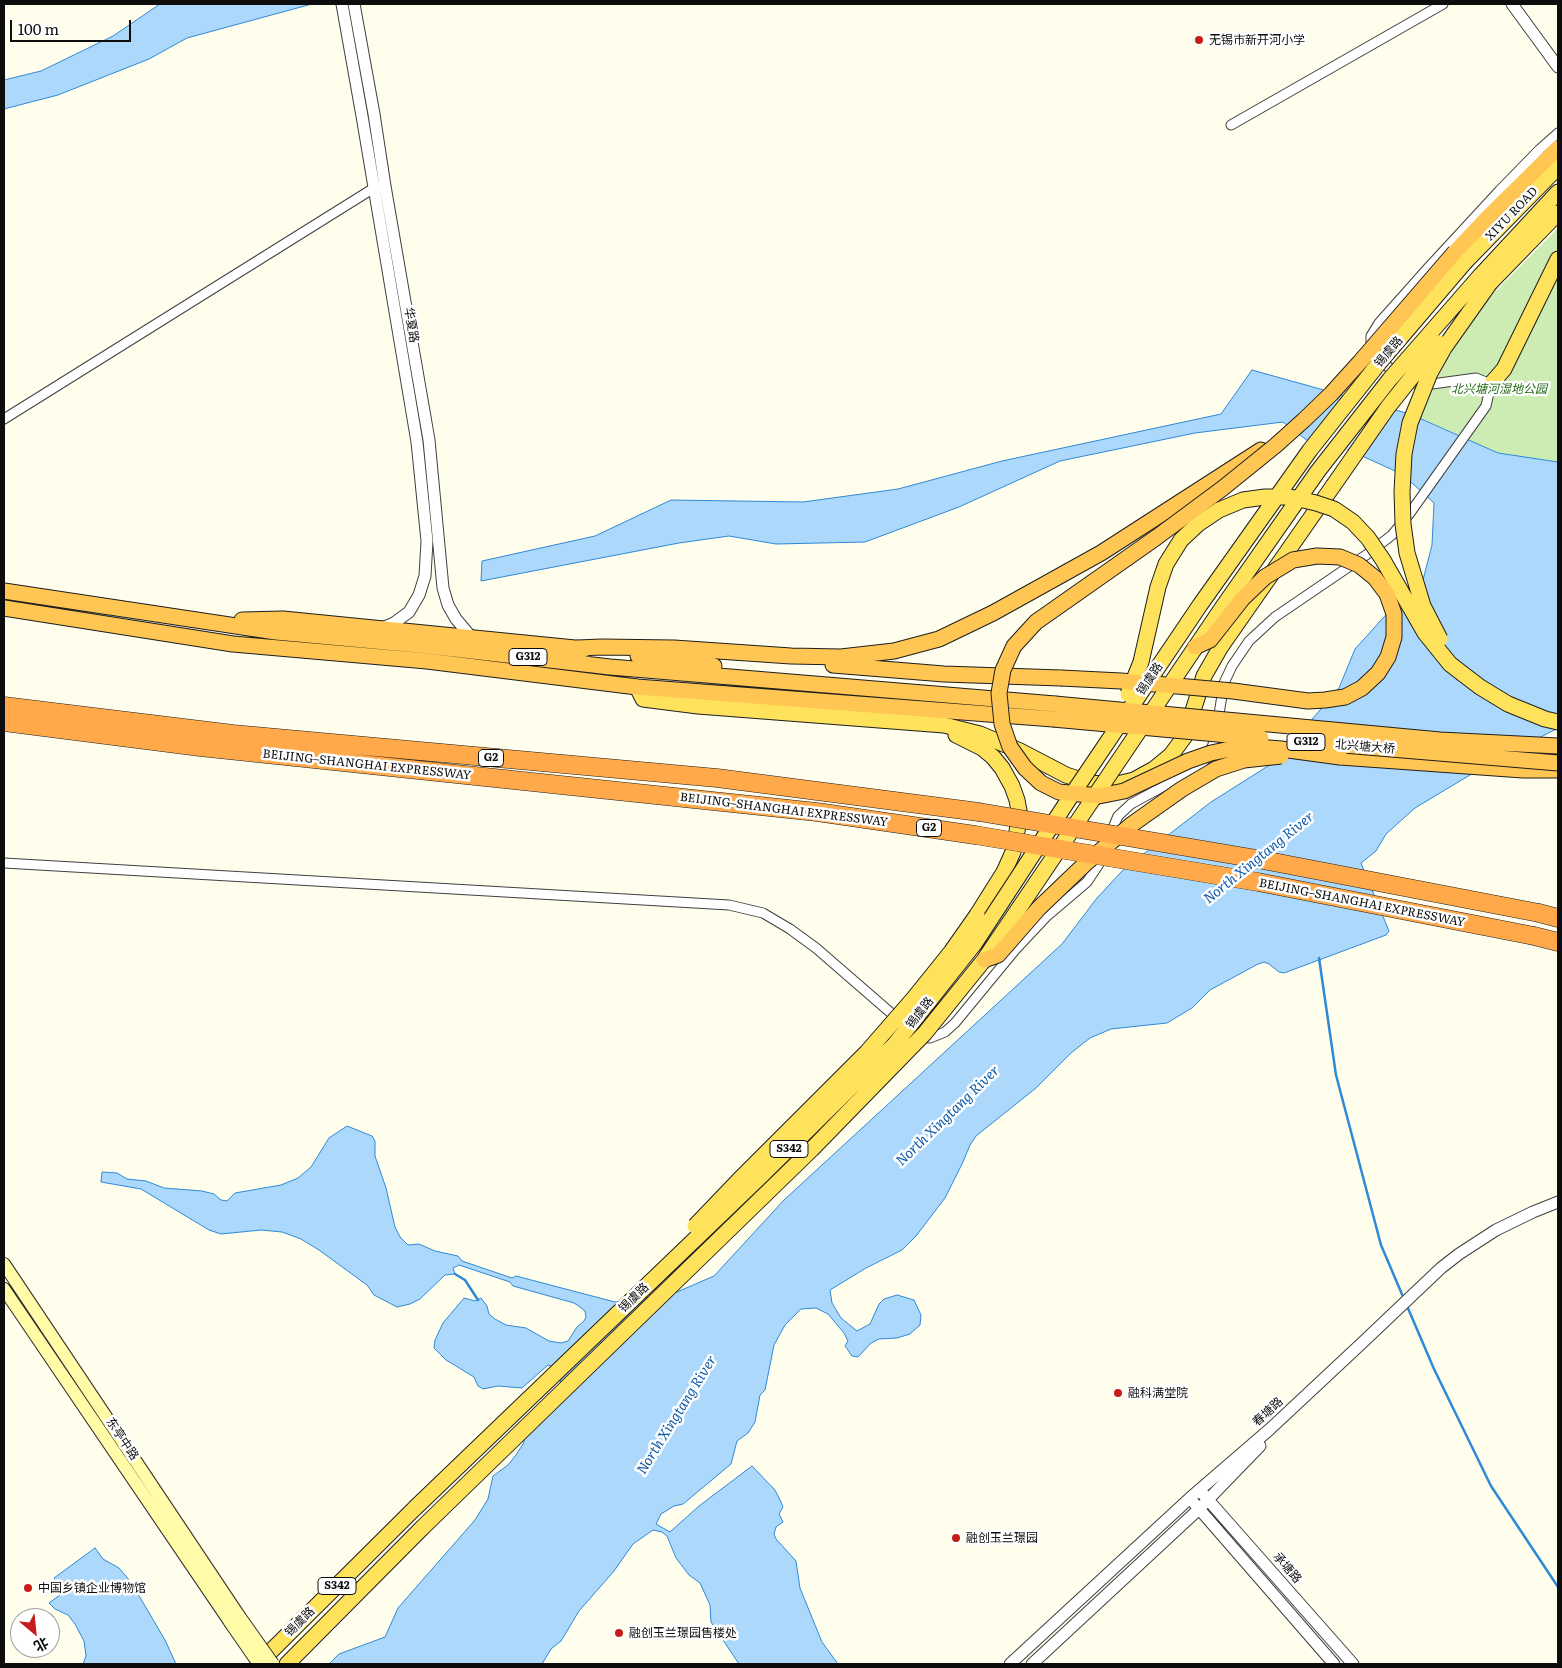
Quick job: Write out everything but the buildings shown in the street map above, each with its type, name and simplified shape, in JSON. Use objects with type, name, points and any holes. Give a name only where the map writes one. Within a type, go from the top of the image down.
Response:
[{"type":"highway","points":[[1340,757],[1245,746],[1211,753],[1188,761],[1124,791],[1099,796],[1059,792],[1041,783],[1025,768],[1010,747],[1002,724],[999,693],[1003,670],[1014,646],[1036,622],[1216,493],[1275,446],[1331,394],[1461,257],[1498,207],[1558,148]]},
{"type":"highway","points":[[577,648],[602,646],[674,648],[791,656],[841,657],[894,651],[939,638],[993,613],[1101,553],[1254,455],[1280,436],[1289,432]]},
{"type":"highway","points":[[739,653],[790,661],[944,674],[1121,681],[1233,691],[1308,701],[1345,697],[1362,688],[1378,673],[1388,657],[1394,637],[1394,614],[1387,594],[1376,578],[1359,565],[1340,557],[1317,556],[1293,560],[1265,577],[1243,598],[1210,640],[1195,647]]},
{"type":"highway","name":"G312","points":[[4,591],[276,632],[429,646],[610,667],[727,676]]},
{"type":"highway","name":"G312","points":[[4,608],[233,644],[427,661],[637,687]]},
{"type":"highway","points":[[203,621],[283,619],[377,630],[577,648],[716,666],[727,676]]},
{"type":"highway","name":"北兴塘大桥","points":[[727,676],[1440,740],[1558,746]]},
{"type":"highway","name":"北兴塘大桥","points":[[637,687],[1558,763]]},
{"type":"highway","name":"BEIJING–SHANGHAI EXPRESSWAY","points":[[4,706],[234,734],[717,778],[978,812],[1262,860],[1558,918]]},
{"type":"highway","name":"BEIJING–SHANGHAI EXPRESSWAY","points":[[4,722],[200,747],[817,812],[975,835],[1258,882],[1558,942]]},
{"type":"highway","points":[[984,960],[998,955],[1039,908],[1086,863],[1131,825],[1190,784],[1216,769],[1244,760],[1277,756],[1340,757],[1523,770],[1558,770]]},
{"type":"main road","name":"XIYU ROAD","points":[[1461,257],[1558,167]]},
{"type":"main road","name":"XIYU ROAD","points":[[1485,279],[1558,192]]},
{"type":"main road","points":[[637,687],[643,699],[698,706],[944,725],[980,734],[1020,751],[1066,775],[1091,783],[1113,785],[1134,780],[1154,770],[1171,755],[1184,736],[1204,676],[1220,648],[1388,407],[1485,279],[1558,213]]},
{"type":"main road","name":"锡虞路","points":[[258,1664],[415,1508],[895,1044],[975,944],[1200,605],[1310,450],[1461,257]]},
{"type":"main road","points":[[1491,384],[1504,369],[1558,260]]},
{"type":"main road","points":[[1463,674],[1434,629],[1423,606],[1407,553],[1402,524],[1404,454],[1410,423],[1430,373],[1485,279]]},
{"type":"main road","name":"锡虞路","points":[[287,1664],[422,1528],[875,1086],[925,1033],[984,960],[1195,647],[1318,471],[1390,379],[1485,279]]},
{"type":"main road","points":[[1107,743],[1142,662],[1158,587],[1166,564],[1181,540],[1198,524],[1219,510],[1243,500],[1265,496],[1290,497],[1334,509],[1353,522],[1368,538],[1384,560],[1425,633],[1450,664],[1480,687],[1508,704],[1545,719],[1558,722]]},
{"type":"main road","points":[[608,1323],[665,1258],[866,1052],[914,998],[951,952],[1004,872],[1013,852],[1020,816],[1012,786],[993,757],[982,748],[969,740],[934,725]]},
{"type":"main road","name":"东亭中路","points":[[4,1264],[235,1619]]},
{"type":"main road","name":"东亭中路","points":[[4,1289],[235,1619]]},
{"type":"main road","points":[[235,1619],[258,1664]]},
{"type":"main road","points":[[235,1619],[273,1664]]},
{"type":"street","name":"华夏路","points":[[342,4],[362,116],[379,187],[429,440],[443,588],[448,605],[456,619],[472,638]]},
{"type":"street","name":"华夏路","points":[[354,4],[374,114],[379,187],[417,442],[427,541],[426,576],[419,595],[409,612],[394,623],[377,630]]},
{"type":"street","points":[[1231,125],[1443,4]]},
{"type":"street","points":[[1512,4],[1558,66]]},
{"type":"street","points":[[4,863],[729,905],[763,913],[790,929],[816,948],[917,1036],[930,1038],[944,1032],[956,1023],[1016,949],[1047,916],[1086,882],[1099,864],[1118,816],[1131,804],[1199,767],[1209,755],[1214,739],[1224,683],[1232,666],[1249,641],[1275,617],[1392,535],[1410,513],[1486,406],[1491,384],[1476,378],[1432,384],[1413,383],[1388,367],[1371,346],[1371,336],[1416,282],[1494,197],[1558,133]]},
{"type":"street","points":[[4,419],[379,187]]},
{"type":"street","name":"春塘路","points":[[1032,1664],[1199,1509],[1204,1495],[1270,1429],[1394,1316],[1441,1268],[1478,1240],[1512,1221],[1558,1202]]},
{"type":"street","name":"春塘路","points":[[1415,1296],[1481,1244],[1514,1225],[1558,1206]]},
{"type":"street","name":"春塘路","points":[[1010,1664],[1190,1498],[1204,1495]]},
{"type":"street","name":"承塘路","points":[[1204,1495],[1353,1664]]},
{"type":"street","points":[[1190,1498],[1334,1664]]},
{"type":"green space","name":"北兴塘河湿地公园","points":[[1558,228],[1558,462],[1498,453],[1420,418],[1445,362],[1487,300]]},
{"type":"water","points":[[160,4],[312,4],[187,38],[149,59],[58,95],[4,109],[4,80],[41,71],[113,36]]},
{"type":"water","name":"North Xingtang River","points":[[1252,370],[1410,414],[1498,453],[1558,462],[1558,728],[1480,769],[1415,808],[1386,834],[1376,851],[1361,863],[1389,931],[1386,935],[1284,973],[1279,972],[1264,962],[1258,964],[1210,990],[1192,1008],[1167,1023],[1111,1029],[1090,1038],[1071,1053],[1036,1088],[976,1136],[945,1198],[916,1236],[902,1250],[866,1268],[830,1290],[832,1303],[841,1318],[857,1331],[870,1324],[879,1304],[884,1299],[897,1295],[914,1300],[921,1315],[920,1325],[910,1334],[897,1338],[879,1339],[871,1343],[858,1357],[852,1356],[845,1346],[848,1341],[844,1333],[828,1314],[816,1308],[801,1309],[785,1325],[774,1345],[765,1390],[760,1395],[755,1422],[748,1433],[737,1441],[731,1464],[683,1504],[674,1506],[661,1514],[656,1524],[670,1532],[699,1506],[752,1466],[775,1490],[781,1502],[783,1507],[779,1514],[783,1522],[776,1527],[774,1534],[776,1539],[796,1561],[800,1588],[815,1625],[822,1642],[838,1664],[739,1664],[711,1622],[710,1605],[700,1583],[689,1575],[676,1558],[667,1536],[662,1532],[653,1530],[633,1544],[614,1571],[579,1611],[561,1641],[551,1649],[542,1664],[329,1664],[339,1654],[385,1637],[398,1608],[475,1520],[488,1499],[493,1476],[508,1465],[523,1444],[527,1433],[525,1418],[560,1384],[561,1377],[554,1367],[548,1365],[522,1388],[498,1386],[483,1389],[478,1386],[474,1377],[446,1360],[434,1348],[435,1340],[443,1323],[464,1298],[475,1301],[481,1298],[487,1306],[489,1314],[495,1319],[506,1325],[526,1328],[549,1341],[561,1343],[568,1341],[577,1327],[584,1321],[586,1317],[585,1311],[574,1303],[513,1286],[510,1282],[459,1265],[453,1268],[455,1274],[445,1275],[420,1299],[397,1307],[374,1295],[367,1285],[301,1239],[282,1232],[261,1230],[221,1234],[209,1230],[141,1189],[101,1182],[102,1172],[117,1173],[127,1179],[146,1181],[164,1188],[202,1191],[214,1194],[221,1200],[227,1201],[235,1193],[281,1185],[298,1178],[311,1167],[329,1138],[347,1126],[372,1136],[375,1141],[375,1156],[386,1188],[395,1227],[400,1237],[408,1245],[419,1244],[435,1251],[458,1256],[462,1261],[512,1278],[516,1276],[615,1302],[677,1292],[714,1276],[784,1200],[1062,944],[1097,898],[1123,870],[1211,802],[1276,761],[1339,688],[1355,649],[1392,608],[1423,580],[1432,545],[1434,503],[1402,474],[1333,443],[1308,441],[1283,422],[1195,433],[1060,461],[959,507],[865,542],[776,544],[729,536],[679,543],[481,581],[482,561],[595,536],[671,500],[803,502],[898,489],[1002,461],[1221,414]]},
{"type":"water","points":[[95,1548],[103,1559],[119,1568],[131,1582],[165,1640],[176,1664],[83,1664],[86,1656],[84,1641],[75,1624],[68,1615],[60,1611],[60,1608],[54,1608],[49,1603],[64,1592],[54,1578]]},
{"type":"pier","points":[[1347,394],[1382,403],[1346,451],[1333,445],[1309,443]]},
{"type":"waterway","points":[[1319,958],[1336,1075],[1381,1245],[1404,1299]]},
{"type":"waterway","points":[[455,1274],[465,1280],[478,1300]]},
{"type":"waterway","points":[[1407,1306],[1434,1369],[1491,1486],[1558,1587]]},
{"type":"place","name":"无锡市新开河小学","points":[[1199,40]]},
{"type":"place","name":"融科满堂院","points":[[1118,1393]]},
{"type":"place","name":"融创玉兰璟园","points":[[956,1538]]},
{"type":"place","name":"中国乡镇企业博物馆","points":[[28,1588]]},
{"type":"place","name":"融创玉兰璟园售楼处","points":[[619,1633]]}]
